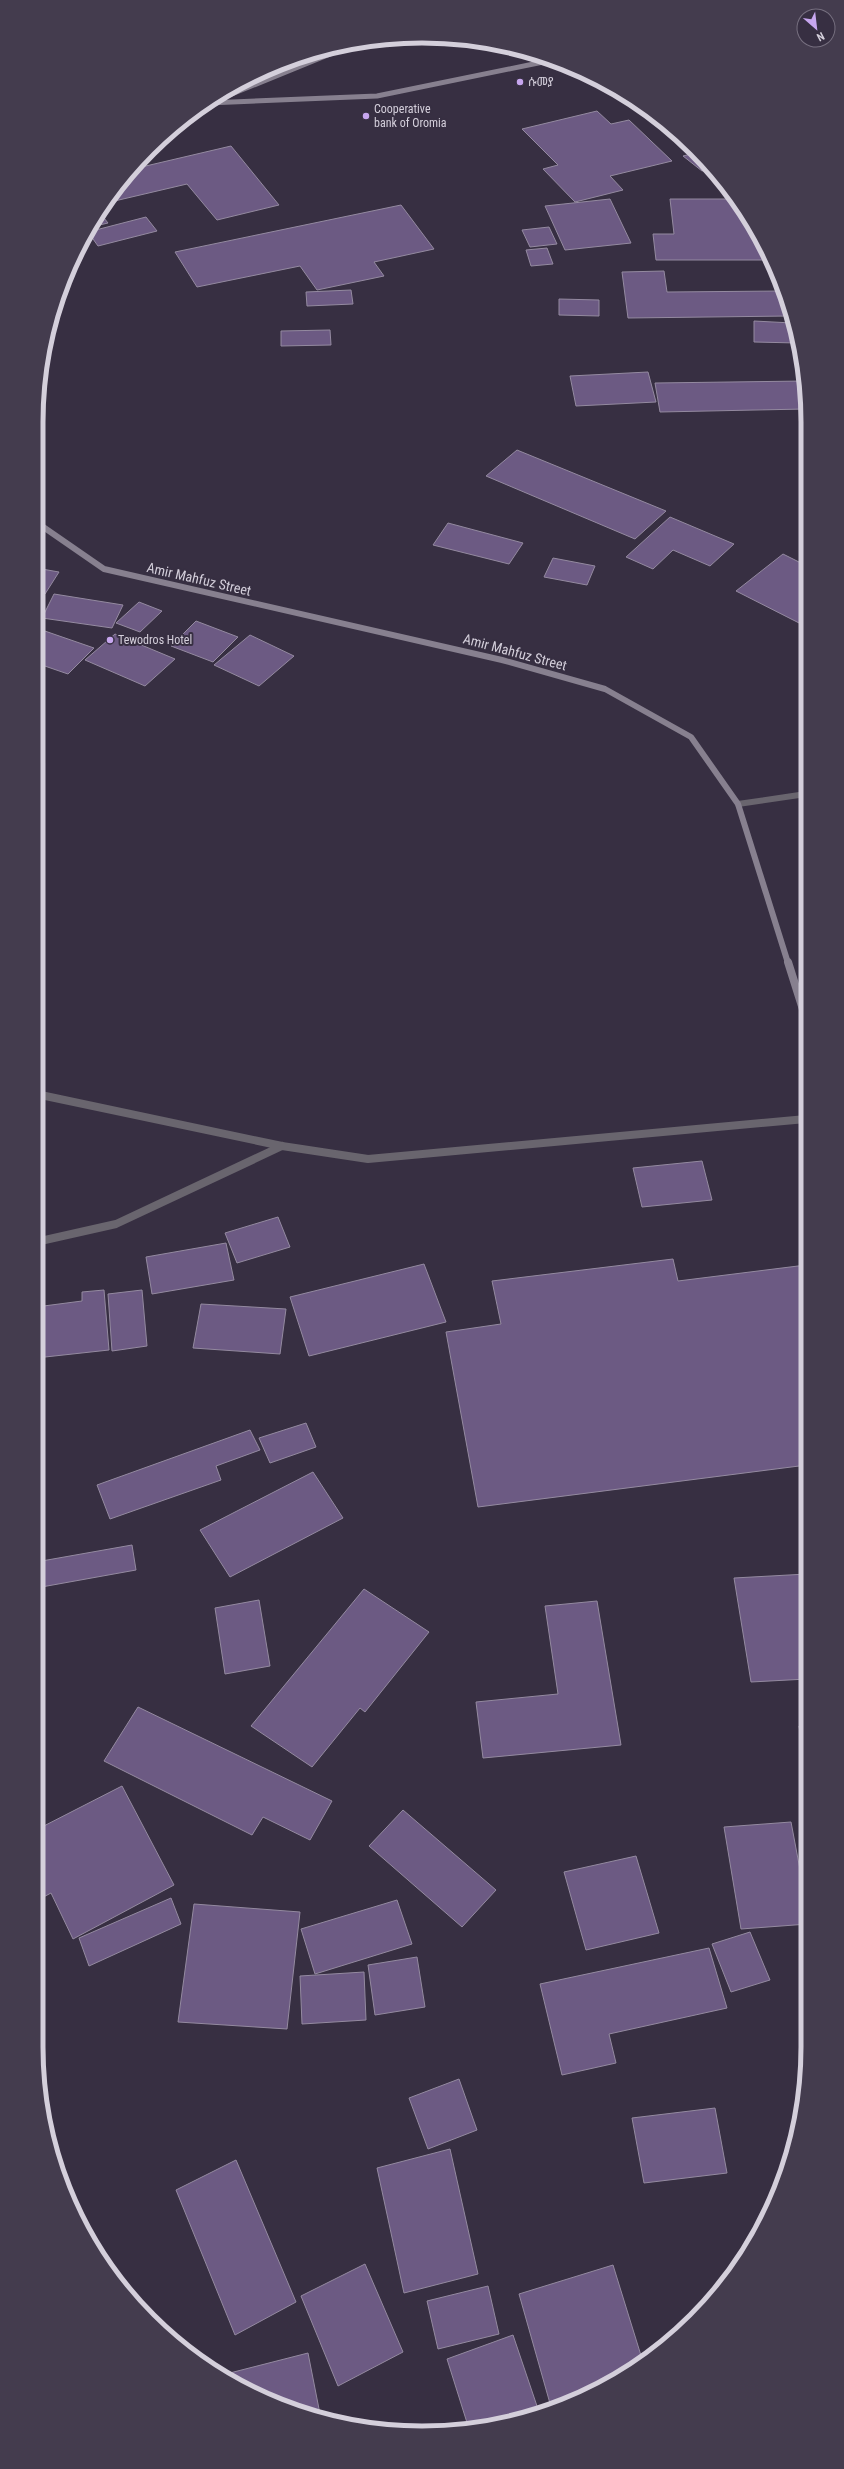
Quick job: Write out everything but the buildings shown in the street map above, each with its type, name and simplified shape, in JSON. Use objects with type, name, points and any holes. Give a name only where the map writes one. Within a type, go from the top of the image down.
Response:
[{"type":"main road","points":[[237,92],[327,55]]},
{"type":"main road","points":[[218,103],[377,96],[542,62]]},
{"type":"main road","name":"Amir Mahfuz Street","points":[[43,527],[104,569],[502,660],[605,689],[691,737],[738,804],[801,1003]]},
{"type":"street","points":[[738,804],[801,795]]},
{"type":"street","points":[[43,1095],[96,1105],[282,1146],[368,1159],[801,1119]]},
{"type":"street","points":[[43,1240],[116,1224],[282,1146]]},
{"type":"place","name":"ሱመያ","points":[[520,82]]},
{"type":"place","name":"Cooperative bank of Oromia","points":[[366,116]]},
{"type":"place","name":"Tewodros Hotel","points":[[110,640]]}]
